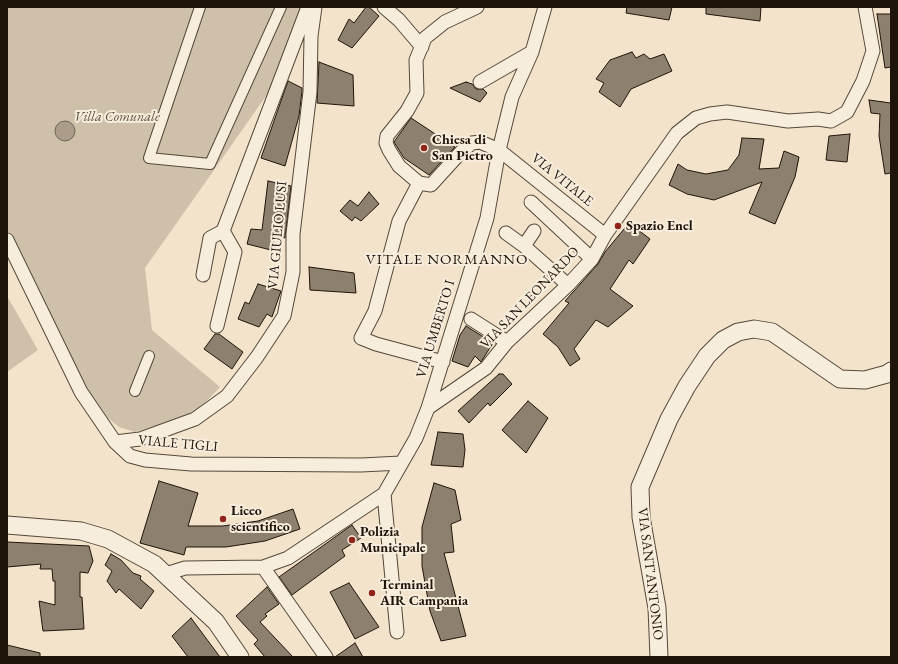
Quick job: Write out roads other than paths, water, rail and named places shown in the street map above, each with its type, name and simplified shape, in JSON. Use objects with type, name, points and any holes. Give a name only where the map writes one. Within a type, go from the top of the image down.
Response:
[{"type":"street","points":[[200,7],[149,158],[210,164],[281,7]]},
{"type":"street","points":[[203,275],[210,238],[223,232],[308,7]]},
{"type":"street","name":"VIA GIULIO LUSI","points":[[115,442],[140,439],[195,419],[227,396],[257,357],[284,316],[293,272],[293,234],[310,92],[312,36],[315,7]]},
{"type":"street","points":[[384,7],[399,20],[422,46]]},
{"type":"street","points":[[443,362],[376,344],[361,338],[375,311],[399,220],[419,183],[399,166],[386,143],[387,136],[407,111],[417,93],[416,60],[426,38],[446,22],[477,7]]},
{"type":"street","name":"VIA UMBERTO I","points":[[428,408],[487,218],[499,150],[512,97],[532,52],[545,7]]},
{"type":"street","name":"VIA SAN LEONARDO","points":[[428,408],[486,368],[507,342],[568,285],[592,259],[605,235],[677,133],[696,118],[710,114],[727,112],[788,121],[818,119],[831,121],[847,112],[863,81],[873,51],[865,7]]},
{"type":"street","points":[[480,82],[532,52]]},
{"type":"street","name":"VIA VITALE","points":[[419,183],[431,185],[461,152],[472,143],[480,142],[499,150],[605,235]]},
{"type":"street","points":[[532,202],[592,259]]},
{"type":"street","points":[[524,246],[534,231]]},
{"type":"street","points":[[217,326],[235,252],[223,232]]},
{"type":"street","points":[[506,233],[524,246],[568,285]]},
{"type":"street","name":"VIALE TIGLI","points":[[7,240],[64,360],[81,392],[115,442],[130,456],[145,460],[191,464],[361,465],[401,463]]},
{"type":"street","points":[[471,319],[507,342]]},
{"type":"street","name":"VIA SANT'ANTONIO","points":[[659,657],[657,608],[641,517],[640,487],[670,419],[687,386],[707,356],[728,337],[738,332],[754,329],[772,332],[840,379],[865,380],[887,374],[891,371]]},
{"type":"street","points":[[135,391],[148,356]]},
{"type":"street","points":[[166,574],[185,568],[263,567],[288,558],[384,494],[416,438],[428,408]]},
{"type":"street","points":[[384,494],[397,632]]},
{"type":"street","points":[[7,525],[81,531],[108,539],[154,564],[216,622],[240,657]]},
{"type":"street","points":[[263,567],[326,657]]},
{"type":"place","name":"Chiesa di San Pietro","points":[[424,148]]},
{"type":"place","name":"Spazio Enel","points":[[618,226]]},
{"type":"place","name":"Liceo scientifico","points":[[223,519]]},
{"type":"place","name":"Polizia Municipale","points":[[352,540]]},
{"type":"place","name":"Terminal AIR Campania","points":[[372,593]]},
{"type":"district","name":"VITALE NORMANNO","points":[[447,260]]},
{"type":"park label","name":"Villa Comunale","points":[[117,117]]}]
